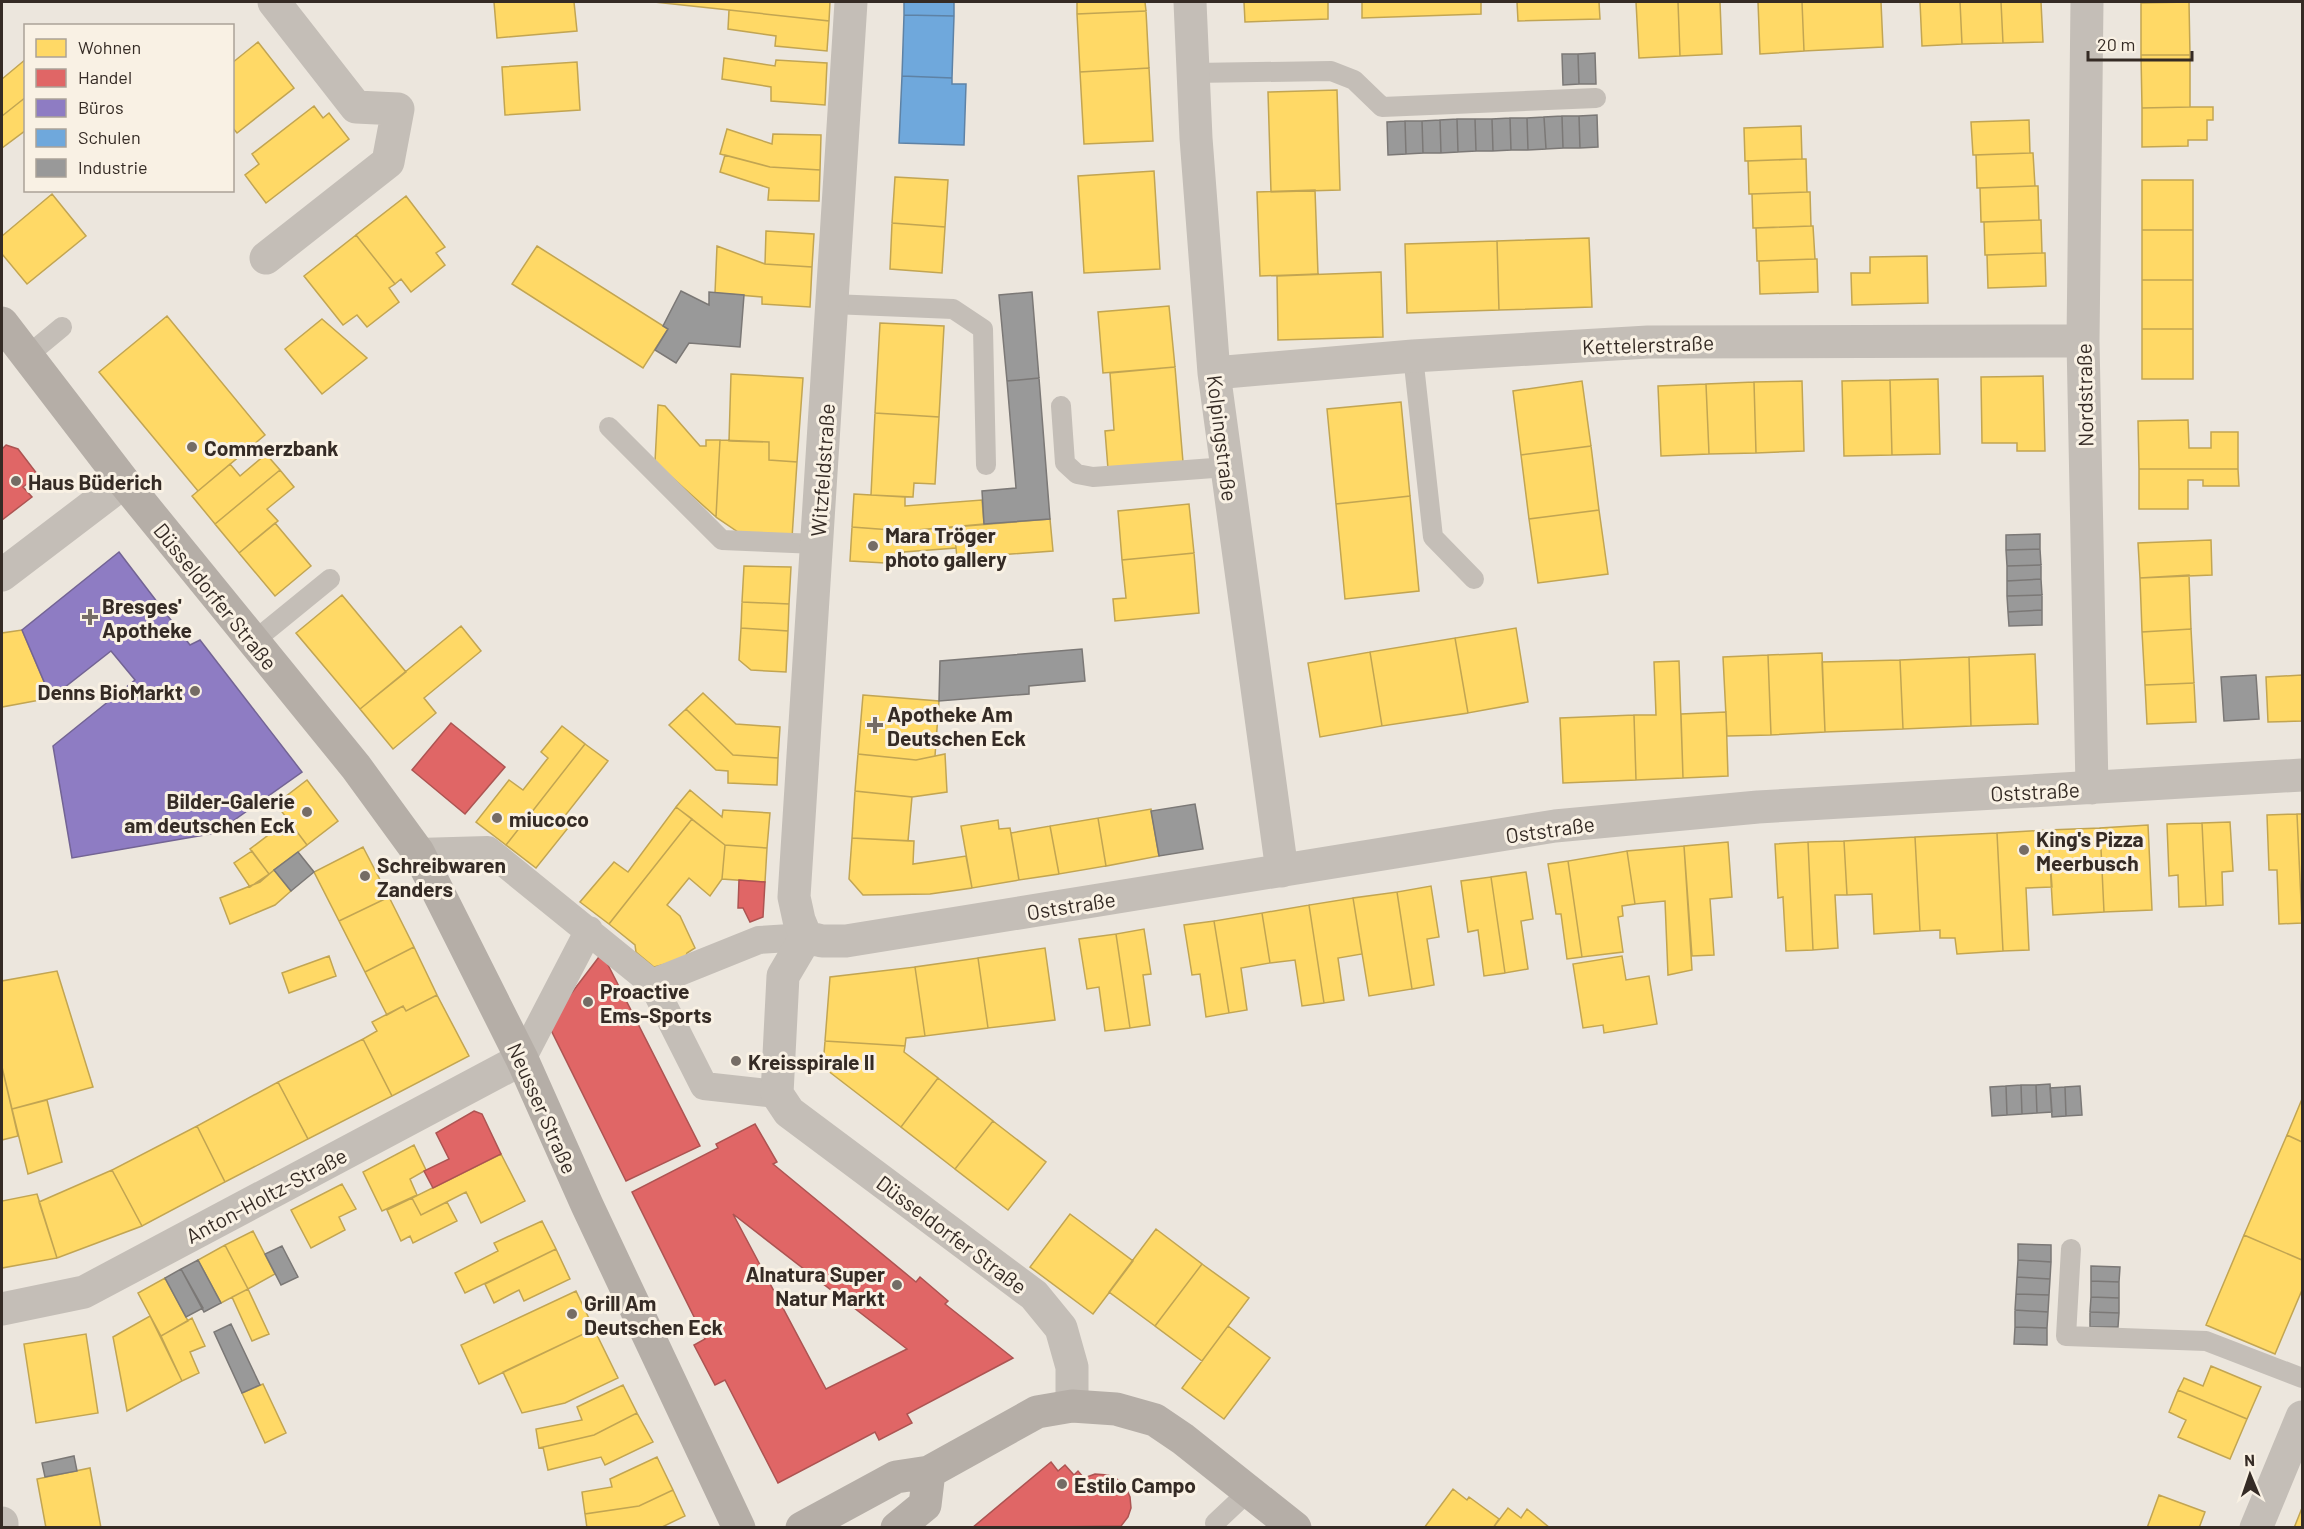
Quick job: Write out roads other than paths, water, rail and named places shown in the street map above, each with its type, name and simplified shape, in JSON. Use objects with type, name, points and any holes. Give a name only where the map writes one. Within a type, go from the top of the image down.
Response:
[{"type":"main road","name":"Düsseldorfer Straße","points":[[2,323],[124,482],[309,710]]},
{"type":"main road","name":"Neusser Straße","points":[[309,710],[356,767],[418,852],[522,1059],[587,1205],[740,1527]]},
{"type":"main road","points":[[801,1527],[896,1477],[929,1472],[1037,1412],[1072,1407],[1116,1409],[1155,1420],[1183,1439],[1295,1527]]},
{"type":"main road","points":[[897,1527],[925,1505],[929,1472]]},
{"type":"street","points":[[266,258],[388,162],[398,109],[356,107],[274,2]]},
{"type":"street","name":"Witzfeldstraße","points":[[806,937],[799,920],[794,897],[851,2]]},
{"type":"street","name":"Kolpingstraße","points":[[1190,2],[1214,373],[1282,871]]},
{"type":"street","name":"Nordstraße","points":[[2087,2],[2083,341],[2092,788]]},
{"type":"street","name":"Kettelerstraße","points":[[1214,373],[1413,356],[1648,342],[2083,341]]},
{"type":"street","points":[[2,575],[124,482]]},
{"type":"street","name":"Oststraße","points":[[806,937],[822,941],[846,941],[1566,825],[1758,807],[2302,775]]},
{"type":"street","points":[[418,852],[488,850],[589,930],[652,983],[704,1086],[777,1094],[783,976],[806,937]]},
{"type":"street","points":[[522,1059],[589,930]]},
{"type":"street","points":[[652,983],[759,940],[806,937]]},
{"type":"street","name":"Anton-Holtz-Straße","points":[[2,1309],[84,1292],[522,1059]]},
{"type":"street","name":"Düsseldorfer Straße","points":[[777,1094],[789,1112],[1034,1295],[1061,1328],[1072,1367],[1072,1407]]},
{"type":"street","points":[[2256,1527],[2302,1417]]},
{"type":"street","points":[[2,1522],[2,1527]]},
{"type":"lane","points":[[1193,73],[1331,71],[1354,80],[1382,106],[1596,98]]},
{"type":"lane","points":[[832,304],[953,309],[983,329],[986,465]]},
{"type":"lane","points":[[27,356],[62,327]]},
{"type":"lane","points":[[1413,356],[1433,537],[1474,579]]},
{"type":"lane","points":[[1061,406],[1065,463],[1077,474],[1093,477],[1227,467]]},
{"type":"lane","points":[[609,427],[722,540],[817,544]]},
{"type":"lane","points":[[254,641],[330,579]]},
{"type":"lane","points":[[2071,1249],[2066,1336],[2206,1341],[2302,1378]]},
{"type":"lane","points":[[1215,1523],[1249,1491]]},
{"type":"place","name":"Commerzbank","points":[[192,447]]},
{"type":"place","name":"Haus Büderich","points":[[16,481]]},
{"type":"place","name":"Mara Tröger photo gallery","points":[[873,546]]},
{"type":"place","name":"Bresges' Apotheke","points":[[90,617]]},
{"type":"place","name":"Denns BioMarkt","points":[[195,691]]},
{"type":"place","name":"Apotheke Am Deutschen Eck","points":[[875,725]]},
{"type":"place","name":"Bilder-Galerie am deutschen Eck","points":[[307,812]]},
{"type":"place","name":"miucoco","points":[[497,818]]},
{"type":"place","name":"King's Pizza Meerbusch","points":[[2024,850]]},
{"type":"place","name":"Schreibwaren Zanders","points":[[365,876]]},
{"type":"place","name":"Proactive Ems-Sports","points":[[588,1002]]},
{"type":"place","name":"Kreisspirale II","points":[[736,1061]]},
{"type":"place","name":"Alnatura Super Natur Markt","points":[[897,1285]]},
{"type":"place","name":"Grill Am Deutschen Eck","points":[[572,1314]]},
{"type":"place","name":"Estilo Campo","points":[[1062,1484]]}]
